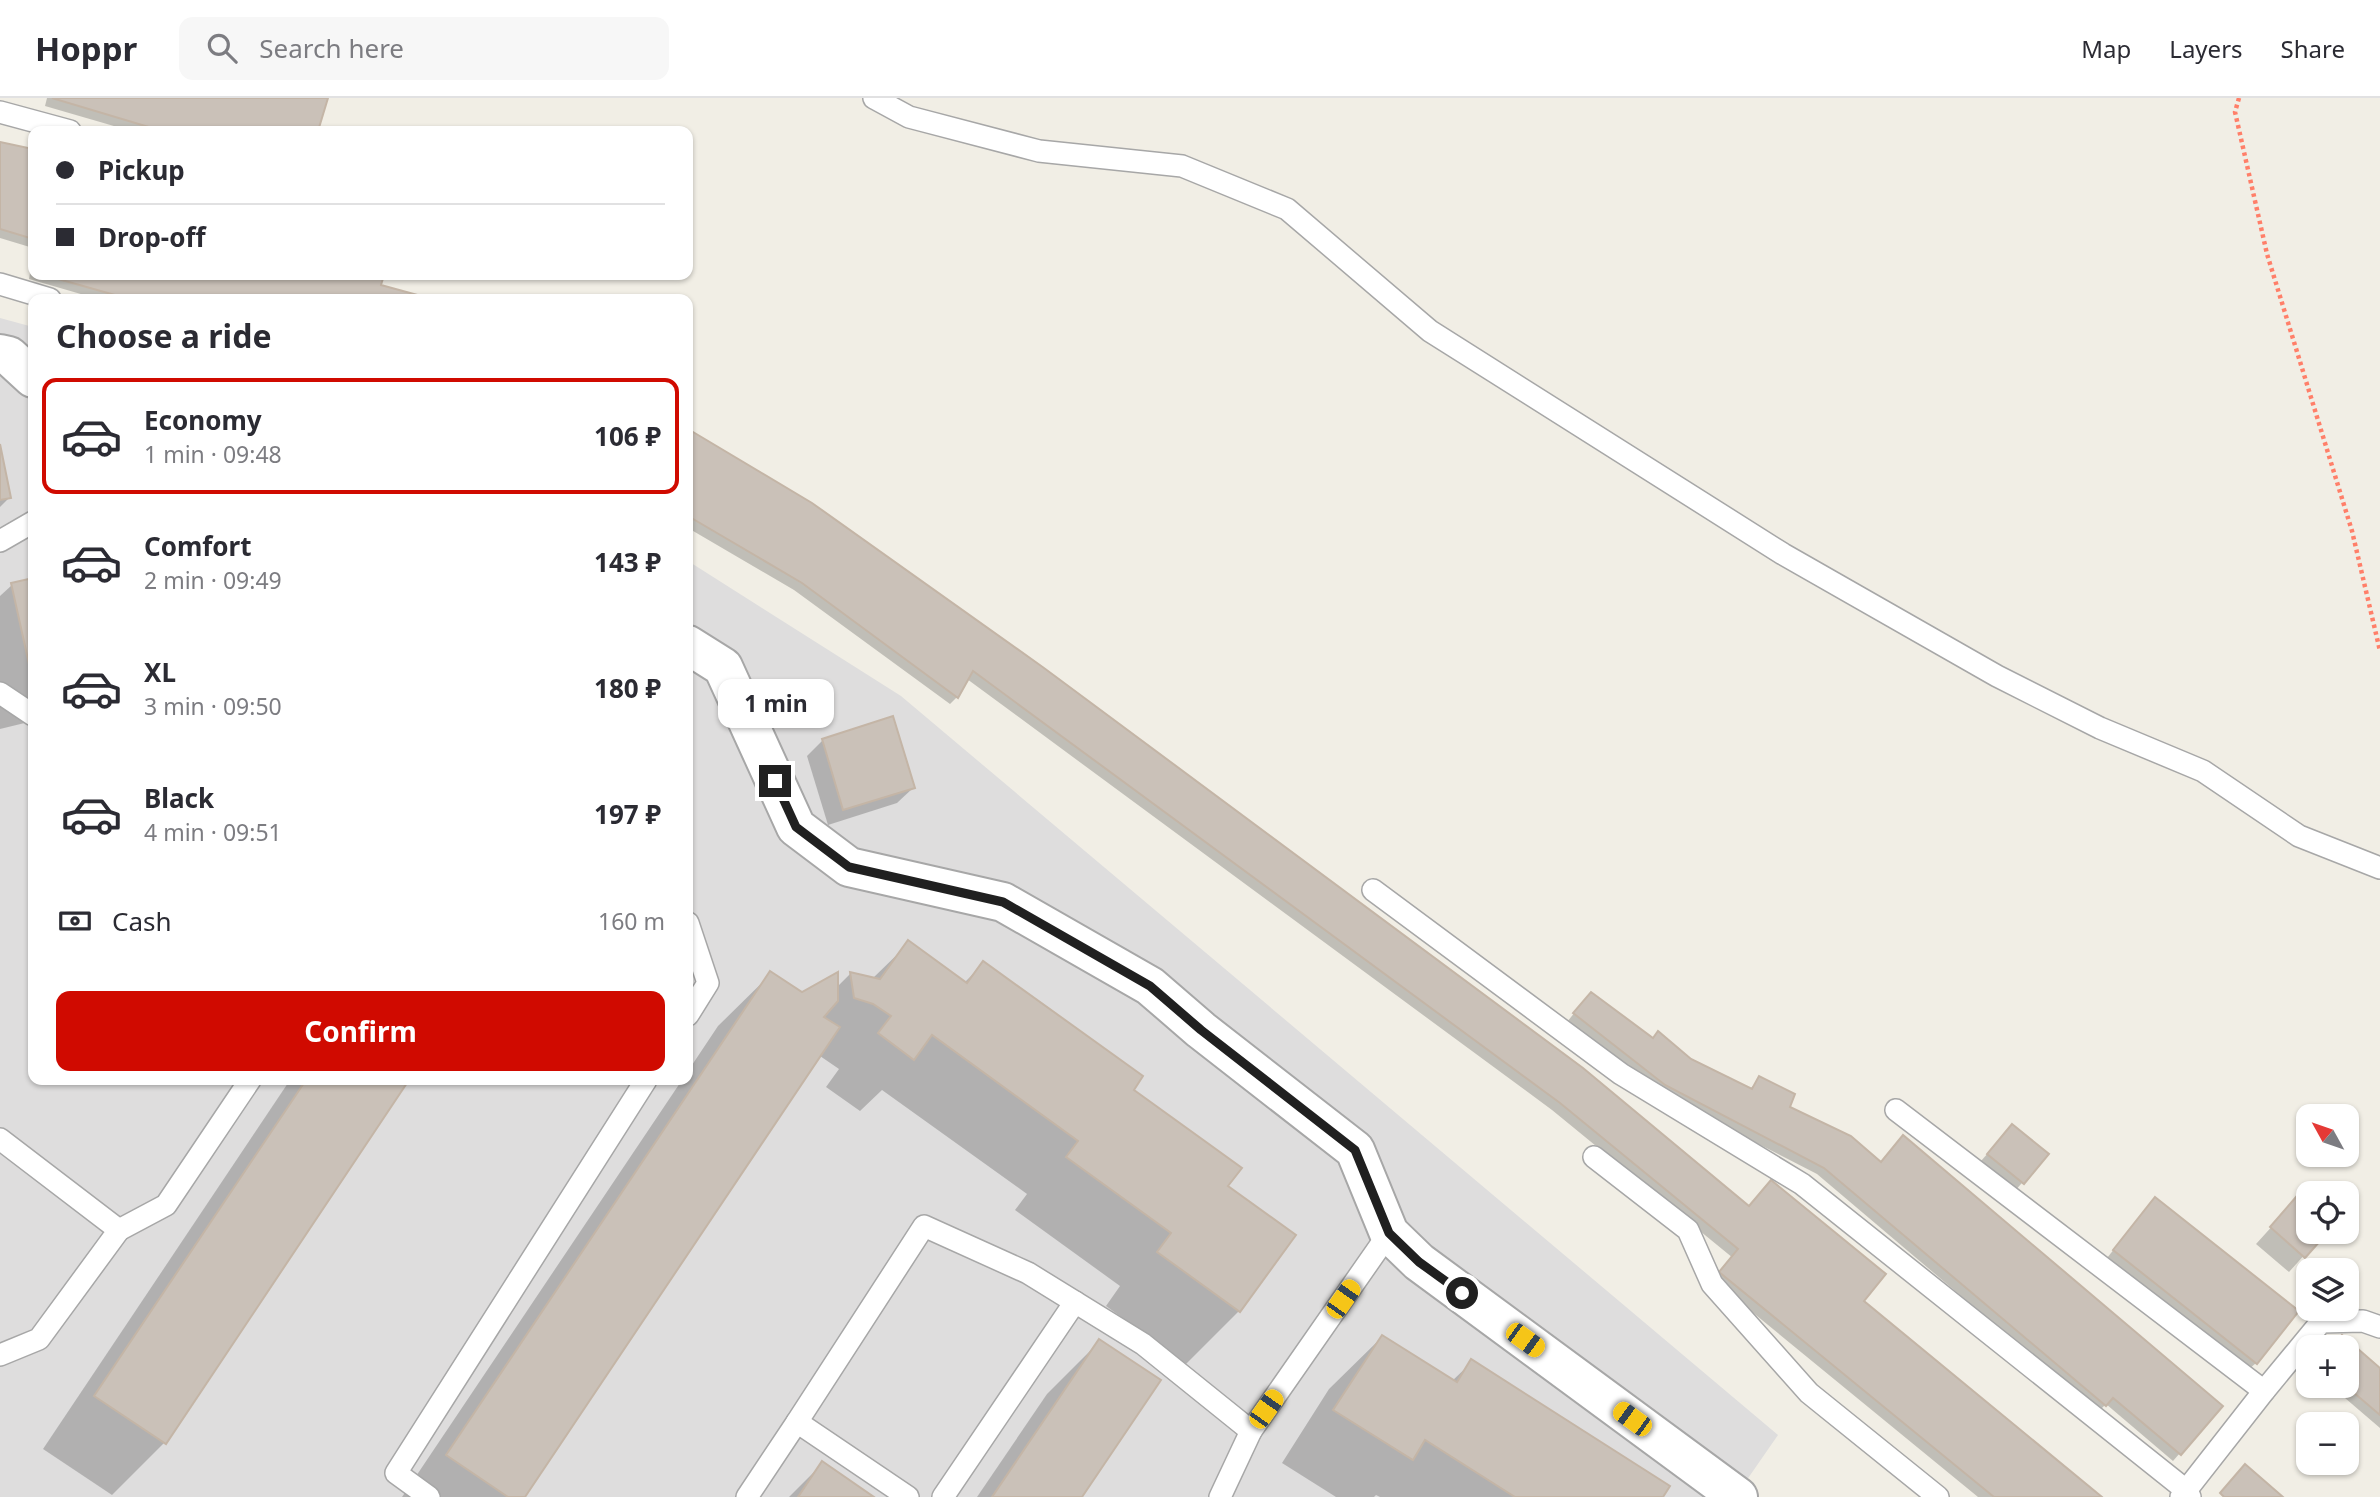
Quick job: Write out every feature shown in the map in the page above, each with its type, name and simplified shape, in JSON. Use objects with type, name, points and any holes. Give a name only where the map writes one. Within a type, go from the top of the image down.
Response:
[{"type":"street","points":[[0,354],[9,356],[28,373]]},
{"type":"street","points":[[693,648],[723,667],[796,827],[849,867],[1003,902],[1150,986],[1201,1030],[1355,1150],[1389,1233],[1419,1262],[1738,1497]]},
{"type":"lane","points":[[874,98],[909,117],[1039,151],[1182,166],[1287,209],[1430,331],[1783,554],[1997,676],[2100,728],[2203,771],[2299,836],[2380,867]]},
{"type":"lane","points":[[0,112],[52,126]]},
{"type":"lane","points":[[0,284],[33,294]]},
{"type":"lane","points":[[0,541],[28,525]]},
{"type":"lane","points":[[0,693],[28,712]]},
{"type":"lane","points":[[1373,890],[1621,1074],[1802,1184],[2186,1495],[2264,1391],[2321,1322],[2363,1321],[2380,1327]]},
{"type":"lane","points":[[693,938],[708,984],[693,1007]]},
{"type":"lane","points":[[0,1355],[39,1339],[119,1230],[166,1205],[247,1085]]},
{"type":"lane","points":[[429,1497],[396,1474],[643,1085]]},
{"type":"lane","points":[[1896,1110],[2264,1391]]},
{"type":"lane","points":[[0,1139],[119,1230]]},
{"type":"lane","points":[[1594,1157],[1688,1230],[1712,1284],[1809,1393],[1938,1497]]},
{"type":"lane","points":[[747,1497],[924,1226],[1028,1273],[1143,1344],[1251,1431]]},
{"type":"lane","points":[[1220,1497],[1251,1431],[1389,1233]]},
{"type":"lane","points":[[943,1497],[1075,1302]]},
{"type":"lane","points":[[797,1422],[908,1497]]},
{"type":"path","points":[[2239,98],[2235,112],[2267,254],[2352,531],[2380,652]]},
{"type":"shaded area","points":[[0,318],[28,326],[28,1085],[693,1085],[693,564],[901,696],[1778,1435],[1735,1497],[0,1497]]},
{"type":"building","points":[[52,98],[328,98],[320,126],[145,126]]},
{"type":"building","points":[[0,142],[28,148],[28,237],[0,229]]},
{"type":"building","points":[[62,280],[382,280],[381,285],[414,294],[111,294]]},
{"type":"building","points":[[693,432],[812,503],[1044,668],[1583,1068],[1749,1206],[1771,1180],[1886,1274],[1864,1301],[2102,1497],[1994,1497],[1719,1272],[1738,1249],[1560,1103],[973,671],[958,698],[802,583],[693,519]]},
{"type":"building","points":[[0,444],[11,498],[0,500]]},
{"type":"building","points":[[28,579],[28,660],[11,583]]},
{"type":"building","points":[[893,716],[915,788],[843,810],[822,739]]},
{"type":"building","points":[[908,940],[967,983],[983,961],[1143,1076],[1134,1090],[1242,1168],[1228,1186],[1296,1235],[1240,1312],[1157,1252],[1171,1233],[1066,1157],[1078,1141],[932,1035],[914,1060],[878,1033],[891,1016],[873,1004],[854,998],[850,972],[880,979]]},
{"type":"building","points":[[770,971],[802,992],[838,972],[838,1001],[824,1017],[840,1027],[525,1497],[508,1497],[446,1455]]},
{"type":"building","points":[[1591,992],[1653,1038],[1658,1031],[1691,1059],[1752,1089],[1759,1076],[1795,1094],[1790,1107],[1851,1136],[1881,1162],[1903,1135],[2223,1406],[2181,1455],[2113,1398],[2106,1406],[1824,1168],[1665,1085],[1573,1013]]},
{"type":"building","points":[[303,1085],[406,1085],[166,1444],[94,1396]]},
{"type":"building","points":[[2012,1124],[2049,1154],[2024,1184],[1987,1154]]},
{"type":"building","points":[[2155,1197],[2296,1309],[2296,1315],[2257,1364],[2113,1250]]},
{"type":"building","points":[[2296,1197],[2296,1244],[2317,1244],[2305,1258],[2270,1227]]},
{"type":"building","points":[[1382,1335],[1457,1382],[1471,1359],[1670,1486],[1663,1497],[1515,1497],[1425,1440],[1413,1460],[1333,1410]]},
{"type":"building","points":[[1099,1339],[1161,1380],[1082,1497],[992,1497]]},
{"type":"building","points":[[2359,1350],[2380,1368],[2380,1415],[2359,1397]]},
{"type":"building","points":[[822,1461],[874,1497],[798,1497]]},
{"type":"building","points":[[2245,1464],[2283,1497],[2224,1497],[2220,1493]]},
{"type":"route","points":[[775,781],[796,827],[849,867],[1003,902],[1150,986],[1201,1030],[1355,1150],[1389,1233],[1419,1262],[1462,1293]]}]
